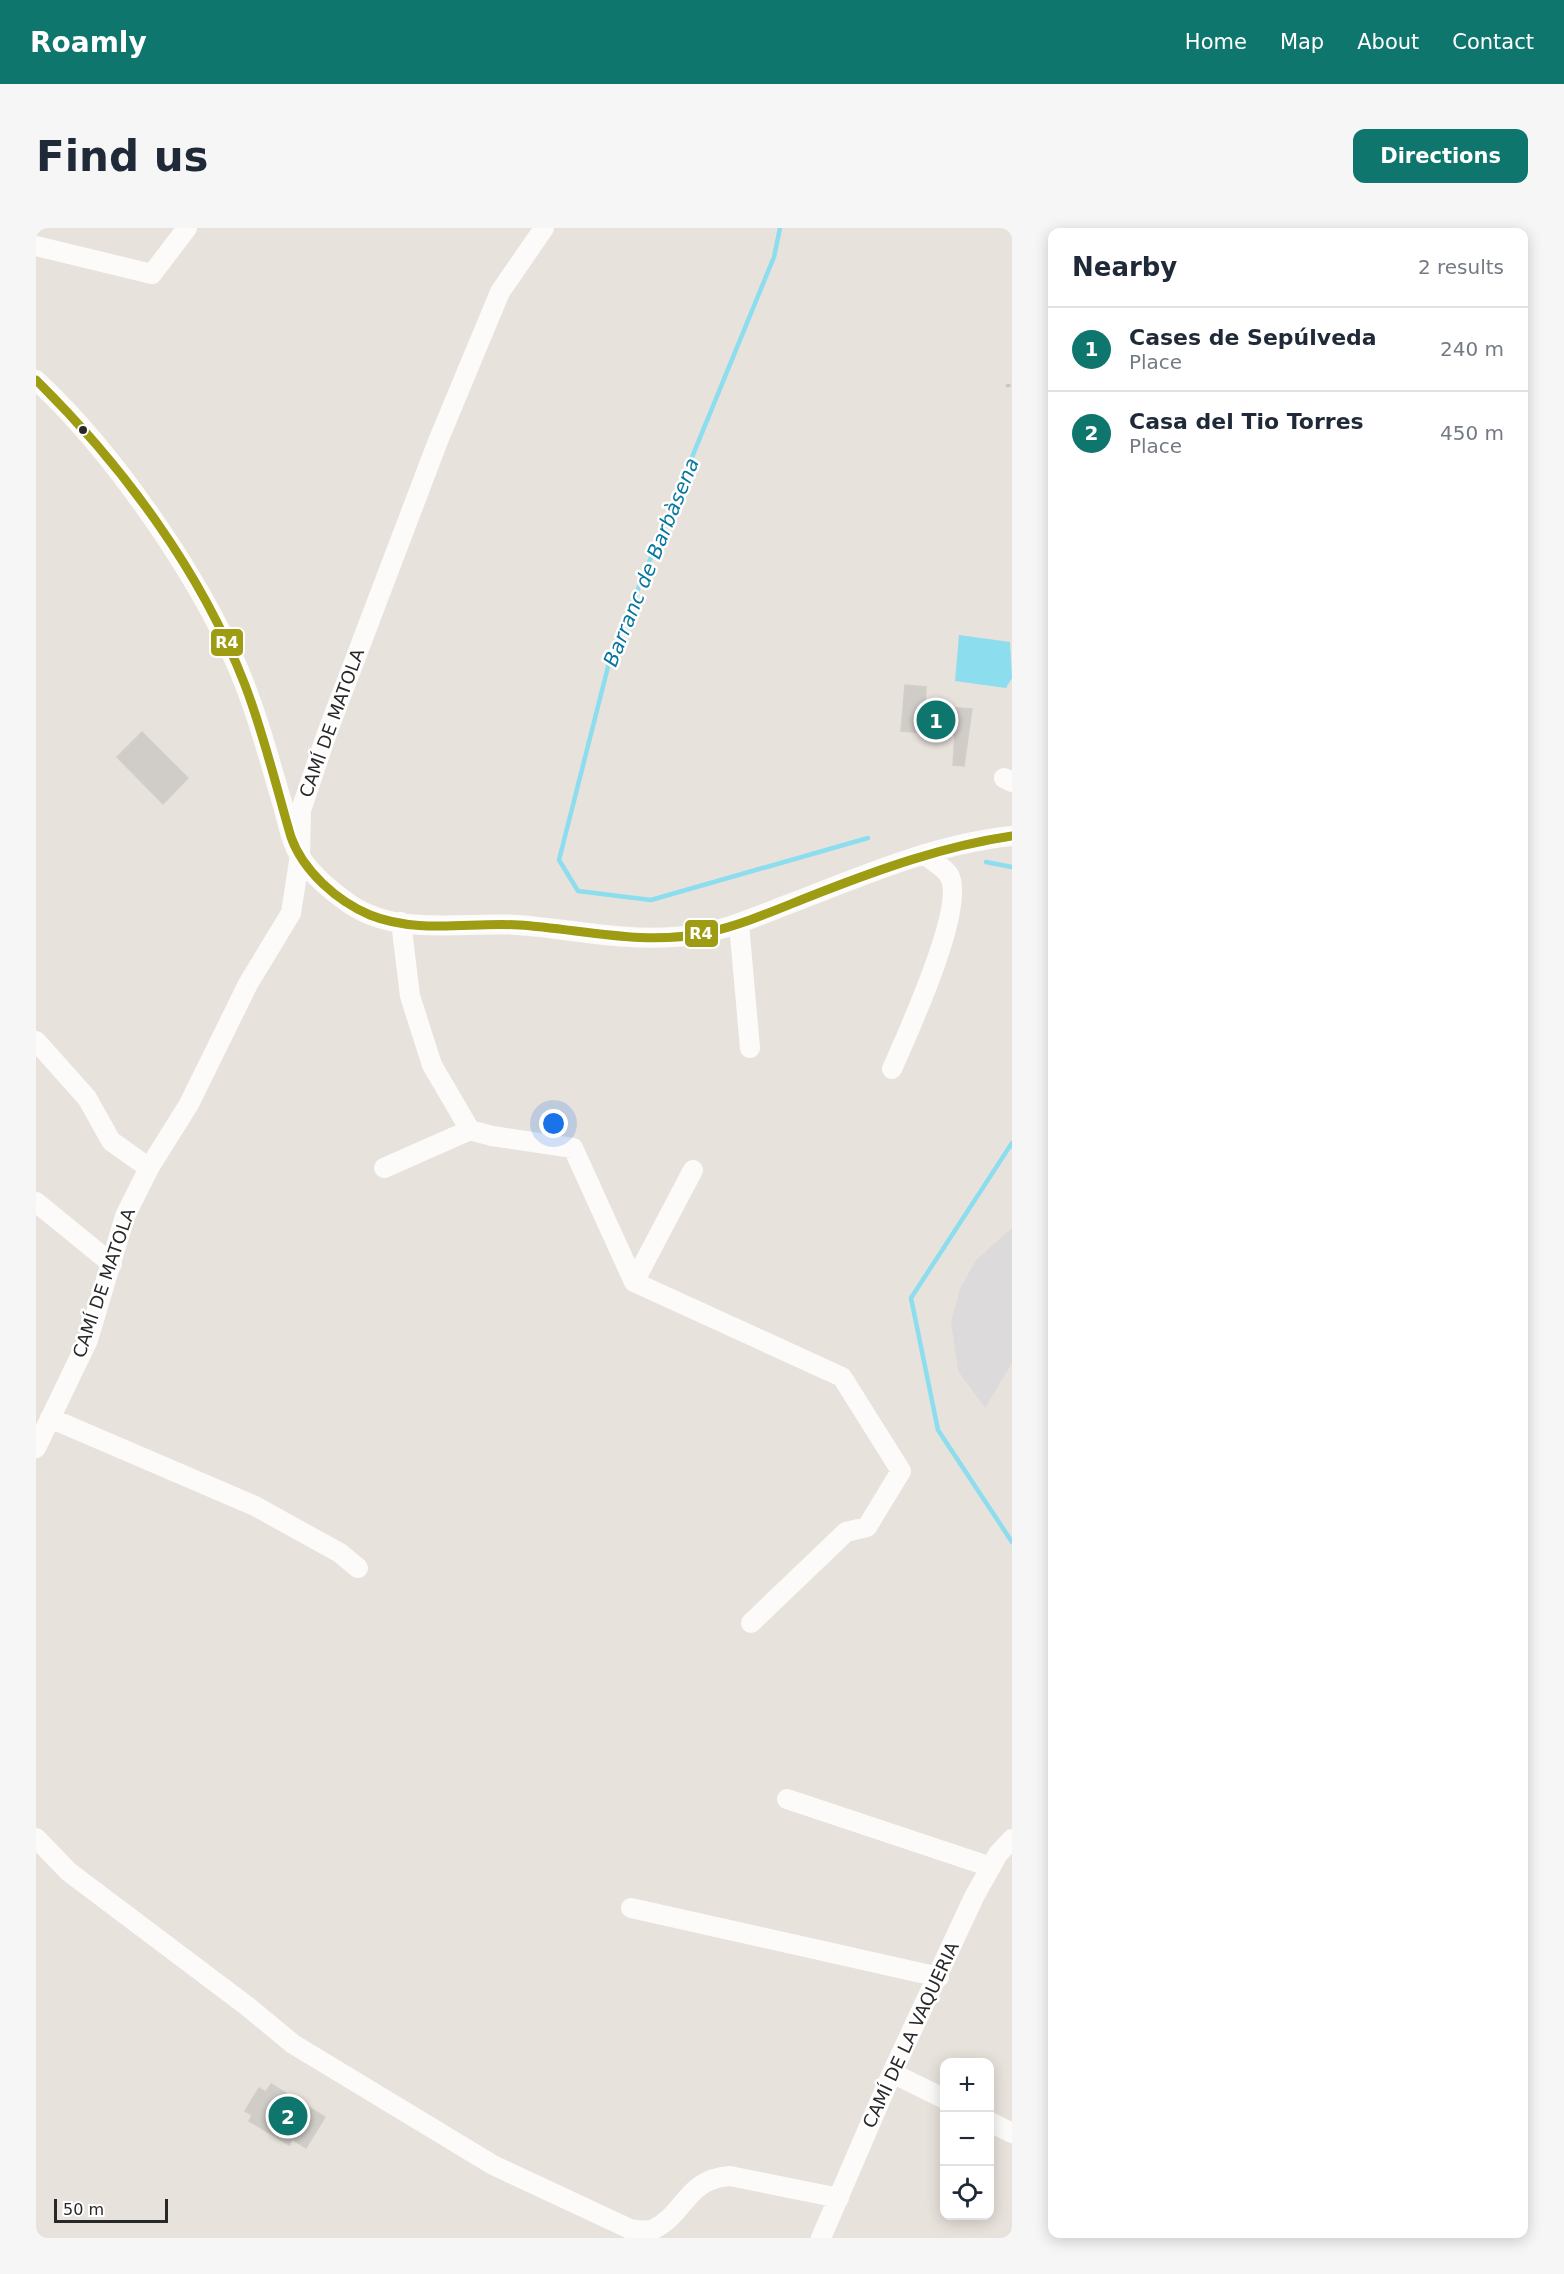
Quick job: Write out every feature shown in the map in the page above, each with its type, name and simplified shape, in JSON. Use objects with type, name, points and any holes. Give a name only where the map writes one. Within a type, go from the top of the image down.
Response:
[{"type":"street","points":[[36,246],[152,274],[187,228]]},
{"type":"street","name":"CAMÍ DE MATOLA","points":[[36,1448],[88,1340],[125,1216],[149,1168],[189,1104],[248,984],[291,913],[300,855],[301,810],[438,441],[500,292],[544,228]]},
{"type":"street","points":[[36,380],[56,399],[125,480],[190,577],[238,667],[300,855],[324,885],[354,907],[390,921],[428,925],[513,925],[634,938],[676,937],[724,930],[924,854],[988,838],[1012,836]]},
{"type":"street","points":[[892,1069],[918,1008],[944,935],[954,894],[948,874],[924,854]]},
{"type":"street","points":[[401,922],[410,996],[432,1065],[470,1130]]},
{"type":"street","points":[[739,924],[750,1048]]},
{"type":"street","points":[[36,1041],[87,1098],[111,1141],[149,1168]]},
{"type":"street","points":[[384,1168],[470,1130],[492,1136],[573,1148],[634,1282],[842,1377],[901,1471],[867,1527],[846,1532],[751,1623]]},
{"type":"street","points":[[634,1282],[693,1170]]},
{"type":"street","points":[[36,1202],[112,1264]]},
{"type":"street","points":[[50,1418],[255,1506],[339,1553],[358,1568]]},
{"type":"street","points":[[787,1799],[991,1867]]},
{"type":"street","points":[[36,1838],[69,1872],[301,2050],[494,2165],[630,2229],[651,2230],[664,2222],[702,2183],[715,2177],[730,2176],[839,2198]]},
{"type":"street","name":"CAMÍ DE LA VAQUERIA","points":[[822,2238],[892,2073],[939,1977],[974,1897],[998,1854],[1012,1839]]},
{"type":"street","points":[[631,1908],[939,1977]]},
{"type":"street","points":[[892,2073],[940,2097]]},
{"type":"street","points":[[994,2124],[1012,2133]]},
{"type":"path","points":[[1005,386],[1012,385]]},
{"type":"shaded area","points":[[1012,1228],[1012,1363],[985,1408],[958,1371],[951,1322],[960,1289],[976,1260]]},
{"type":"water","points":[[959,635],[1010,642],[1012,678],[1006,688],[955,681]]},
{"type":"building","points":[[905,685],[926,687],[925,706],[972,709],[964,766],[953,765],[955,735],[901,731]]},
{"type":"building","points":[[142,732],[188,778],[163,804],[117,757]]},
{"type":"building","points":[[271,2084],[325,2117],[306,2148],[292,2139],[289,2145],[249,2121],[252,2115],[245,2111],[259,2088],[266,2092]]},
{"type":"waterway","name":"Barranc de Barbàsena","points":[[780,228],[774,257],[611,655],[559,860],[578,891],[651,900],[868,838]]},
{"type":"waterway","name":"Barranc de Barbàsena","points":[[986,862],[1012,867]]},
{"type":"waterway","name":"Barranc de Barbàsena","points":[[1012,1143],[911,1298],[938,1430],[1012,1542]]},
{"type":"transit line","name":"R4","points":[[36,380],[68,413],[129,484],[157,522],[206,601],[227,643],[252,704],[296,850],[323,884],[345,902],[370,915],[388,921],[425,926],[500,924],[635,937],[682,937],[719,930],[747,921],[912,859],[1012,836]]},
{"type":"place","name":"Cases de Sepúlveda","points":[[936,720]]},
{"type":"place","name":"Casa del Tio Torres","points":[[288,2116]]}]
